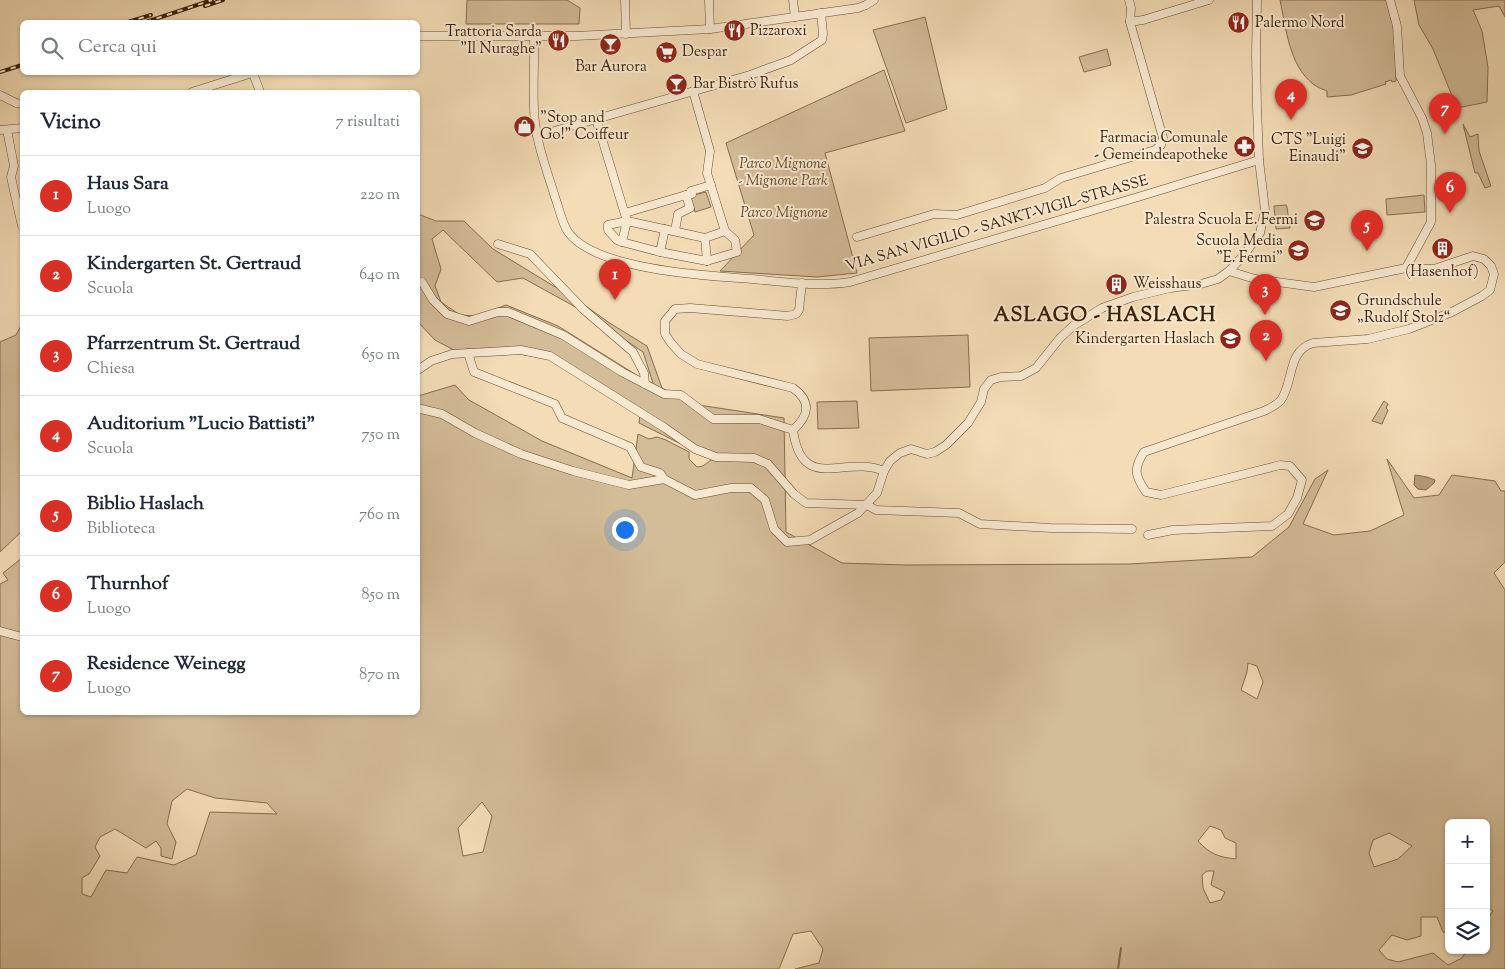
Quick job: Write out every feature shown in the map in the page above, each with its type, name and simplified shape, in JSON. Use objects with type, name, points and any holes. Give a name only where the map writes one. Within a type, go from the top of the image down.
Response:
[{"type":"street","points":[[625,0],[626,34]]},
{"type":"street","points":[[709,0],[710,29]]},
{"type":"street","points":[[793,0],[795,16]]},
{"type":"street","points":[[420,36],[626,34],[710,29],[858,8],[874,0]]},
{"type":"street","points":[[857,237],[934,214],[957,215],[1045,188],[1061,178],[1155,150],[1161,145],[1163,138],[1130,22],[1131,8],[1129,0]]},
{"type":"street","points":[[1130,22],[1143,20],[1210,0]]},
{"type":"street","points":[[468,353],[474,372],[555,404],[562,418],[630,446],[641,467],[660,473],[664,479],[694,495],[730,488],[751,488],[765,500],[774,529],[787,542],[810,540],[858,513],[867,505],[877,493],[884,471],[890,461],[900,453],[911,449],[927,454],[935,452],[946,445],[968,423],[981,402],[984,389],[991,380],[1001,376],[1021,376],[1036,368],[1060,338],[1073,326],[1102,308],[1142,294],[1218,279],[1229,271],[1251,246],[1260,233],[1264,222],[1265,210],[1259,160],[1256,54],[1257,0]]},
{"type":"street","points":[[1390,0],[1397,26],[1400,76],[1422,118],[1428,140],[1431,165],[1431,222],[1406,268]]},
{"type":"street","points":[[534,36],[535,120],[537,136],[791,60],[822,40],[821,13]]},
{"type":"street","points":[[199,90],[247,75]]},
{"type":"street","points":[[255,75],[259,90]]},
{"type":"street","points":[[692,91],[710,151],[707,173],[710,185],[725,231],[735,240],[737,252],[707,261],[622,242],[617,240],[608,230],[608,225],[626,217],[692,194],[691,191],[710,185]]},
{"type":"street","points":[[0,95],[20,104]]},
{"type":"street","points":[[596,119],[626,217],[622,242]]},
{"type":"street","points":[[20,128],[3,130],[14,166],[11,177],[20,217]]},
{"type":"street","name":"VIA SAN VIGILIO - SANKT-VIGIL-STRASSE","points":[[537,136],[568,232],[579,243],[594,252],[670,273],[802,283],[835,284],[850,282],[1259,160]]},
{"type":"street","points":[[12,172],[20,170]]},
{"type":"street","points":[[675,231],[678,214],[690,208],[686,195]]},
{"type":"street","points":[[626,217],[665,229],[705,238],[725,231]]},
{"type":"street","points":[[660,252],[665,229]]},
{"type":"street","points":[[705,238],[707,261]]},
{"type":"street","points":[[498,244],[530,254],[583,309],[633,352],[644,373],[645,384]]},
{"type":"street","points":[[1148,535],[1172,530],[1272,526],[1288,514],[1297,498],[1302,480],[1290,466],[1280,465],[1161,496],[1146,492],[1137,476],[1137,463],[1144,452],[1264,411],[1280,402],[1289,385],[1294,360],[1306,345],[1366,339],[1409,329],[1452,312],[1482,296],[1490,290],[1494,274],[1491,266],[1484,259],[1473,256],[1434,269],[1406,268],[1314,287],[1255,279],[1229,271]]},
{"type":"street","points":[[422,282],[433,300],[447,314],[469,321],[498,312],[508,312],[563,335],[622,372],[664,394],[681,395],[713,419],[759,419],[793,430]]},
{"type":"street","points":[[793,430],[801,423],[805,415],[806,402],[802,394],[793,388],[697,364],[681,354],[671,343],[665,334],[665,321],[675,309],[690,308],[788,316],[796,314],[799,310],[802,283]]},
{"type":"street","points":[[420,369],[431,361],[452,354],[521,350],[550,356],[695,449],[716,457],[754,458],[768,464],[794,494],[806,503],[867,505],[876,510],[959,513],[980,524],[1051,528],[1132,529]]},
{"type":"street","points":[[420,409],[442,414],[521,454],[573,471],[629,485],[664,479]]},
{"type":"street","points":[[793,430],[795,443],[809,465],[818,469],[862,466],[884,471]]},
{"type":"street","points":[[0,631],[20,636]]},
{"type":"green space","points":[[467,0],[567,0],[580,8],[579,24],[466,24]]},
{"type":"green space","points":[[1280,0],[1388,0],[1395,27],[1396,81],[1392,82],[1391,80],[1385,82],[1386,84],[1351,95],[1327,97],[1327,91],[1313,84],[1299,67],[1290,45]]},
{"type":"green space","points":[[1414,0],[1505,0],[1505,17],[1499,6],[1473,10],[1482,31],[1488,67],[1487,102],[1457,108],[1433,49],[1419,25]]},
{"type":"green space","points":[[925,17],[947,109],[906,123],[873,30]]},
{"type":"green space","points":[[1107,49],[1111,65],[1084,72],[1079,57]]},
{"type":"green space","name":"Parco Mignone - Mignone Park","points":[[884,70],[905,131],[825,153],[857,273],[817,277],[720,271],[754,235],[726,143]]},
{"type":"green space","points":[[1463,124],[1470,137],[1478,134],[1479,151],[1491,186],[1485,188],[1478,173],[1475,173]]},
{"type":"green space","points":[[706,192],[711,207],[695,212],[690,196]]},
{"type":"green space","points":[[1424,195],[1425,212],[1387,215],[1386,199]]},
{"type":"green space","points":[[1286,205],[1290,228],[1276,229],[1274,206]]},
{"type":"green space","points":[[420,215],[436,221],[464,221],[493,249],[647,346],[662,388],[692,404],[784,418],[786,532],[842,563],[906,565],[1129,564],[1252,557],[1289,527],[1315,479],[1328,470],[1303,524],[1334,535],[1370,531],[1404,515],[1387,459],[1414,498],[1439,495],[1452,475],[1495,481],[1501,491],[1505,491],[1505,562],[1494,573],[1505,590],[1505,969],[795,969],[819,963],[823,949],[811,931],[793,934],[779,969],[0,969],[0,584],[8,580],[3,573],[20,560],[20,715],[420,715],[420,395],[455,385],[469,400],[542,441],[632,478],[638,434],[649,439],[657,437],[666,440],[689,452],[689,459],[697,467],[703,466],[715,457],[684,442],[679,443],[639,423],[640,414],[549,359],[508,352],[465,356],[435,340],[420,324]],"holes":[[[443,230],[497,282],[523,278],[581,310],[643,352],[654,386],[558,326],[506,305],[477,316],[460,315],[441,302],[435,286],[441,269],[432,239]],[[1248,663],[1257,666],[1263,682],[1257,699],[1241,690]],[[187,789],[215,798],[267,803],[277,814],[210,812],[196,855],[174,865],[137,857],[127,873],[106,870],[91,897],[82,894],[82,878],[89,874],[100,856],[95,847],[100,837],[115,829],[146,848],[156,841],[161,848],[161,856],[172,859],[176,842],[167,824],[172,801]],[[482,802],[492,816],[483,852],[463,856],[458,828]],[[1210,826],[1221,830],[1225,838],[1236,843],[1236,859],[1215,854],[1198,841]],[[1389,833],[1412,846],[1398,859],[1374,867],[1369,853],[1373,840]],[[1207,871],[1214,871],[1211,885],[1225,892],[1221,900],[1210,903],[1203,888],[1202,875]]]},
{"type":"green space","points":[[20,328],[20,533],[0,552],[0,342],[16,335]]},
{"type":"green space","points":[[968,335],[970,387],[871,391],[869,338]]},
{"type":"green space","points":[[857,401],[859,428],[818,429],[817,402]]},
{"type":"green space","points":[[1384,401],[1388,404],[1386,408],[1388,410],[1382,424],[1372,421]]},
{"type":"shaded area","points":[[1415,475],[1435,480],[1434,483],[1426,490],[1418,489],[1414,485]]},
{"type":"waterway","points":[[1118,969],[1121,948]]},
{"type":"railway","points":[[152,20],[212,0]]},
{"type":"railway","points":[[205,6],[223,0]]},
{"type":"railway","points":[[135,20],[151,15]]},
{"type":"railway","points":[[0,72],[20,66]]},
{"type":"place","name":"Palermo Nord","points":[[1239,23]]},
{"type":"place","name":"Pizzaroxi","points":[[734,31]]},
{"type":"place","name":"Trattoria Sarda \"Il Nuraghe\"","points":[[558,41]]},
{"type":"place","name":"Bar Aurora","points":[[611,44]]},
{"type":"place","name":"Despar","points":[[666,52]]},
{"type":"place","name":"Bar Bistrò Rufus","points":[[677,84]]},
{"type":"place","name":"Auditorium \"Lucio Battisti\"","points":[[1291,120]]},
{"type":"place","name":"\"Stop and Go!\" Coiffeur","points":[[524,127]]},
{"type":"place","name":"Residence Weinegg","points":[[1445,134]]},
{"type":"place","name":"Farmacia Comunale - Gemeindeapotheke","points":[[1244,147]]},
{"type":"place","name":"CTS \"Luigi Einaudi\"","points":[[1362,149]]},
{"type":"place","name":"Thurnhof","points":[[1450,213]]},
{"type":"place","name":"Palestra Scuola E. Fermi","points":[[1314,220]]},
{"type":"place","name":"(Hasenhof)","points":[[1442,249]]},
{"type":"place","name":"Scuola Media \"E. Fermi\"","points":[[1299,250]]},
{"type":"place","name":"Biblio Haslach","points":[[1367,251]]},
{"type":"place","name":"Weisshaus","points":[[1117,284]]},
{"type":"place","name":"Haus Sara","points":[[615,300]]},
{"type":"place","name":"Grundschule „Rudolf Stolz“","points":[[1341,310]]},
{"type":"place","name":"Pfarrzentrum St. Gertraud","points":[[1265,315]]},
{"type":"place","name":"Kindergarten Haslach","points":[[1231,339]]},
{"type":"place","name":"Kindergarten St. Gertraud","points":[[1266,361]]},
{"type":"district","name":"ASLAGO - HASLACH","points":[[1105,316]]},
{"type":"park label","name":"Parco Mignone","points":[[784,213]]}]
